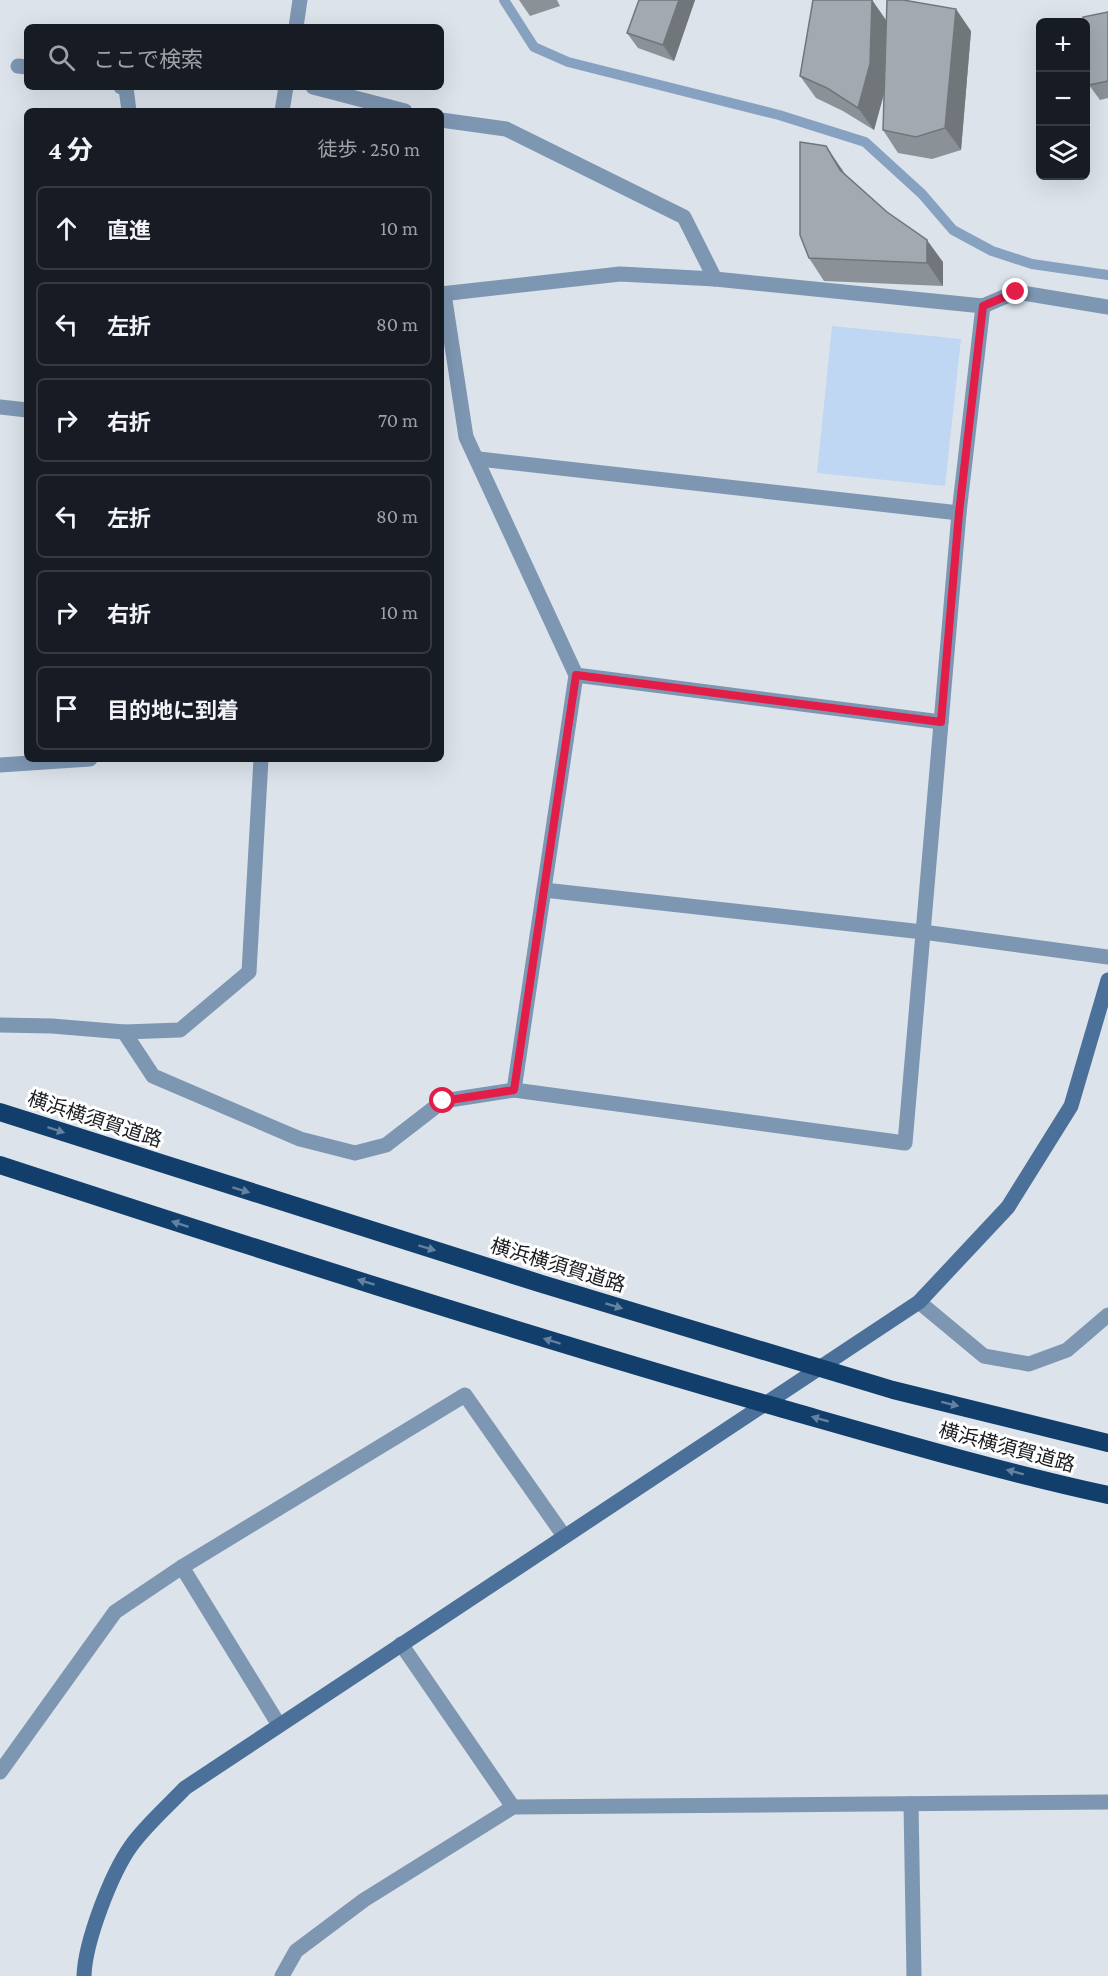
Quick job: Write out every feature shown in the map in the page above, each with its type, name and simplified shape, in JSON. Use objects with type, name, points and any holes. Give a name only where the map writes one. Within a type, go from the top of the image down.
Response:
[{"type":"highway","name":"横浜横須賀道路","points":[[0,1112],[542,1284],[893,1390],[1108,1443]]},
{"type":"highway","name":"横浜横須賀道路","points":[[0,1165],[514,1329],[876,1435],[1108,1496]]},
{"type":"highway","points":[[1072,1487],[1108,1501]]},
{"type":"street","points":[[296,24],[300,0]]},
{"type":"street","points":[[126,90],[129,108]]},
{"type":"street","points":[[282,108],[286,90]]},
{"type":"street","points":[[324,90],[394,108]]},
{"type":"street","points":[[444,120],[506,129],[684,217],[715,279]]},
{"type":"street","points":[[444,294],[621,274],[715,279],[983,306],[1016,292],[1108,307]]},
{"type":"street","points":[[444,306],[466,436],[479,459],[576,675],[514,1090]]},
{"type":"street","points":[[124,1032],[153,1076],[300,1139],[355,1153],[386,1145],[443,1101],[514,1090],[905,1143],[959,513],[983,306]]},
{"type":"street","points":[[0,407],[24,410]]},
{"type":"street","points":[[479,459],[959,513]]},
{"type":"street","points":[[576,675],[941,722]]},
{"type":"street","points":[[0,765],[45,762]]},
{"type":"street","points":[[0,1025],[52,1026],[124,1032],[180,1030],[249,972],[261,762]]},
{"type":"street","points":[[544,890],[923,933],[1108,957]]},
{"type":"street","points":[[84,1976],[85,1959],[104,1900],[131,1846],[185,1788],[919,1302],[1008,1207],[1071,1106],[1108,980]]},
{"type":"street","points":[[919,1302],[984,1356],[1029,1365],[1067,1350],[1108,1315]]},
{"type":"street","points":[[0,1772],[115,1612],[182,1567],[465,1395],[564,1536]]},
{"type":"street","points":[[182,1567],[279,1725]]},
{"type":"street","points":[[401,1644],[513,1807]]},
{"type":"street","points":[[282,1976],[296,1951],[364,1900],[513,1807],[1108,1802]]},
{"type":"street","points":[[911,1804],[914,1976]]},
{"type":"shaded area","points":[[832,326],[961,339],[945,486],[817,473]]},
{"type":"building","points":[[639,0],[679,0],[663,45],[627,33]]},
{"type":"building","points":[[813,0],[872,0],[870,64],[858,108],[827,88],[800,76]]},
{"type":"building","points":[[887,0],[903,0],[956,9],[945,128],[916,137],[883,130]]},
{"type":"building","points":[[1108,12],[1108,81],[1090,85],[1090,18],[1083,17]]},
{"type":"building","points":[[800,142],[826,146],[840,170],[887,212],[927,240],[927,263],[809,258],[800,235]]},
{"type":"waterway","points":[[504,0],[534,47],[568,62],[779,115],[865,142],[922,194],[953,230],[992,251],[1032,264],[1108,275]]},
{"type":"route","points":[[443,1101],[514,1090],[576,675],[941,722],[959,513],[983,306],[1016,292]]}]
